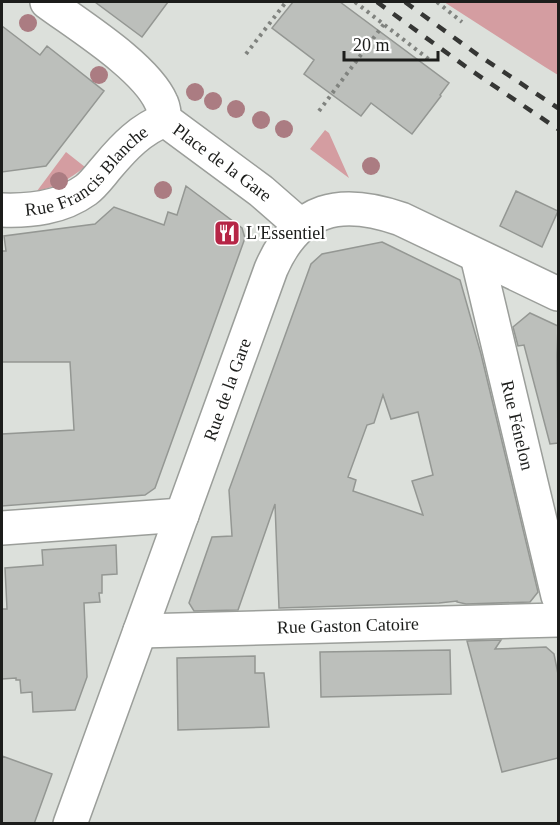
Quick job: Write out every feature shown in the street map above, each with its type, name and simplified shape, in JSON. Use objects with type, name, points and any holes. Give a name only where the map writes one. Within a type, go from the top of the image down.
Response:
[{"type":"street","name":"Place de la Gare","points":[[47,2],[123,59],[160,106],[300,225]]},
{"type":"street","name":"Rue Francis Blanche","points":[[2,210],[27,211],[59,204],[88,189],[119,152],[152,125],[160,106]]},
{"type":"street","name":"Rue de la Gare","points":[[70,824],[271,269],[287,238],[300,225],[313,217],[331,211],[359,208],[381,212],[401,219],[558,294]]},
{"type":"street","name":"Rue Fénelon","points":[[477,256],[558,596]]},
{"type":"street","points":[[2,528],[182,516]]},
{"type":"street","name":"Rue Gaston Catoire","points":[[140,631],[558,620]]},
{"type":"path","points":[[246,54],[286,2]]},
{"type":"path","points":[[355,2],[431,61]]},
{"type":"path","points":[[437,2],[462,22]]},
{"type":"path","points":[[319,111],[384,24]]},
{"type":"shaded area","points":[[444,2],[558,2],[558,75],[545,67]]},
{"type":"shaded area","points":[[325,130],[329,133],[349,178],[310,149]]},
{"type":"shaded area","points":[[66,152],[85,167],[62,182],[37,191]]},
{"type":"building","points":[[95,2],[168,2],[142,37]]},
{"type":"building","points":[[293,2],[340,2],[449,83],[412,134],[371,103],[361,116],[304,74],[314,60],[272,28]]},
{"type":"building","points":[[2,26],[40,55],[47,46],[104,91],[46,166],[2,172]]},
{"type":"building","points":[[186,186],[242,228],[245,238],[155,488],[145,495],[2,506],[2,434],[74,430],[70,362],[2,362],[2,251],[6,251],[4,236],[95,224],[114,207],[164,225],[168,212],[177,215]]},
{"type":"building","points":[[516,191],[558,211],[542,247],[500,226]]},
{"type":"building","points":[[382,242],[460,280],[481,354],[538,592],[530,602],[466,604],[457,601],[279,608],[275,504],[238,610],[194,611],[189,603],[212,537],[232,536],[229,490],[311,264],[322,254]],"holes":[[[383,395],[391,419],[418,412],[433,475],[412,481],[423,515],[353,491],[356,480],[348,477],[367,425],[374,423]]]},
{"type":"building","points":[[530,313],[558,326],[558,443],[550,444],[524,345],[518,346],[513,327]]},
{"type":"building","points":[[116,545],[117,574],[102,575],[100,602],[84,603],[87,677],[75,710],[33,712],[32,692],[21,693],[20,680],[16,678],[2,679],[2,609],[7,609],[5,568],[43,565],[42,550]]},
{"type":"building","points":[[501,640],[495,649],[546,647],[554,654],[558,674],[558,758],[502,772],[467,641]]},
{"type":"building","points":[[450,650],[451,694],[321,697],[320,652]]},
{"type":"building","points":[[255,656],[255,673],[264,673],[269,727],[178,730],[177,658]]},
{"type":"building","points":[[2,756],[52,774],[34,824],[2,824]]},
{"type":"railway","points":[[377,2],[469,69],[558,129]]},
{"type":"railway","points":[[405,2],[478,55],[558,108]]},
{"type":"place","name":"L'Essentiel","points":[[227,233]]}]
